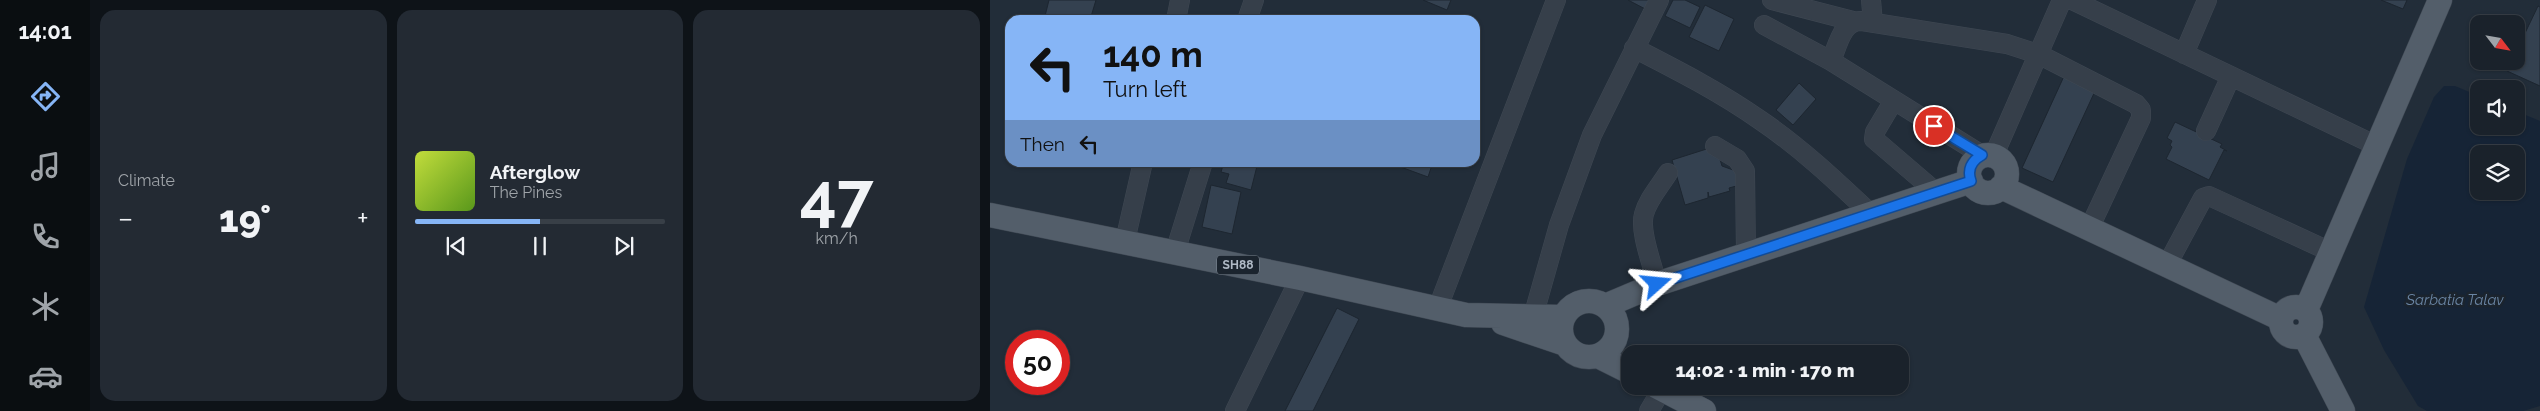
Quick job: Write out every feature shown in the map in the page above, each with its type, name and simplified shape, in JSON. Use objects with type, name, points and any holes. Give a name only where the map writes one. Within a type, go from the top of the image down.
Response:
[{"type":"main road","points":[[2304,335],[2311,323],[2306,310],[2440,0]]},
{"type":"main road","points":[[1988,155],[2000,158],[2006,169],[2007,176],[2001,187],[1990,192],[1984,192],[1974,187],[1971,181],[1970,169],[1976,158],[1988,155]]},
{"type":"main road","points":[[1604,306],[1657,284],[1971,181]]},
{"type":"main road","points":[[2001,187],[2281,319]]},
{"type":"main road","name":"SH88","points":[[990,215],[1300,278],[1437,310],[1485,317],[1563,317]]},
{"type":"main road","points":[[1598,356],[1612,345],[1615,337],[1615,320],[1604,306],[1596,302],[1577,304],[1563,317],[1561,331],[1565,344],[1579,356],[1598,356],[1621,368]]},
{"type":"main road","points":[[2304,335],[2290,335],[2283,329],[2281,319],[2289,308],[2298,307],[2306,310]]},
{"type":"main road","name":"SH88","points":[[1485,317],[1565,344]]},
{"type":"main road","points":[[2304,335],[2343,411]]},
{"type":"main road","points":[[1673,395],[1704,411]]},
{"type":"street","points":[[1177,15],[1180,0]]},
{"type":"street","points":[[1249,15],[1254,0]]},
{"type":"street","points":[[1437,310],[1556,0]]},
{"type":"street","points":[[1533,317],[1560,225],[1592,135],[1659,0]]},
{"type":"street","points":[[1772,0],[1820,6],[1853,21],[1995,41],[2038,54],[2136,104],[2141,110],[2141,118],[2089,228]]},
{"type":"street","points":[[1871,0],[1873,23]]},
{"type":"street","points":[[1764,25],[1831,61],[1988,155],[2038,54],[2062,0]]},
{"type":"street","points":[[2072,0],[2377,146]]},
{"type":"street","points":[[2184,54],[2206,0]]},
{"type":"street","points":[[1831,61],[1847,24],[1853,21]]},
{"type":"street","points":[[1634,48],[1699,82],[1761,120],[1819,166],[1872,214]]},
{"type":"street","points":[[2206,131],[2231,76]]},
{"type":"street","points":[[1894,100],[1875,132],[1874,139],[1937,192]]},
{"type":"street","points":[[1715,146],[1737,159],[1745,171],[1746,255]]},
{"type":"street","points":[[1125,241],[1142,167]]},
{"type":"street","points":[[1175,252],[1201,167]]},
{"type":"street","points":[[1657,284],[1644,228],[1644,214],[1653,196],[1668,174]]},
{"type":"street","points":[[2167,265],[2203,198],[2209,196],[2331,252]]},
{"type":"street","points":[[1235,411],[1300,278]]},
{"type":"street","points":[[1648,411],[1656,395]]},
{"type":"water","name":"Sarbatia Talav","points":[[2444,86],[2455,86],[2470,92],[2470,135],[2525,135],[2525,115],[2540,121],[2540,406],[2523,411],[2427,411],[2418,406],[2384,350],[2364,307],[2407,159],[2434,97]]},
{"type":"building","points":[[1049,0],[1096,0],[1092,15],[1045,15]]},
{"type":"building","points":[[1423,0],[1451,0],[1447,10]]},
{"type":"building","points":[[1628,0],[1654,0],[1649,11]]},
{"type":"building","points":[[1673,0],[1685,0],[1700,7],[1690,28],[1665,16]]},
{"type":"building","points":[[2381,0],[2407,0],[2403,9]]},
{"type":"building","points":[[1705,5],[1734,19],[1719,51],[1689,37]]},
{"type":"building","points":[[2538,6],[2540,7],[2540,86],[2507,71],[2525,70],[2525,33]]},
{"type":"building","points":[[2065,74],[2096,89],[2053,182],[2022,168]]},
{"type":"building","points":[[1799,83],[1816,99],[1793,125],[1776,110]]},
{"type":"building","points":[[2175,122],[2222,144],[2220,147],[2227,151],[2224,150],[2209,180],[2166,159],[2172,147],[2170,145],[2172,141],[2167,138]]},
{"type":"building","points":[[1716,146],[1722,166],[1736,171],[1740,185],[1729,188],[1730,191],[1709,197],[1708,192],[1708,198],[1685,205],[1672,160]]},
{"type":"building","points":[[1222,167],[1257,167],[1251,190],[1226,183],[1229,174],[1221,172]]},
{"type":"building","points":[[1401,167],[1431,167],[1428,177]]},
{"type":"building","points":[[1211,185],[1241,192],[1232,234],[1202,227]]},
{"type":"building","points":[[1337,308],[1359,319],[1313,411],[1285,411]]},
{"type":"route","points":[[1657,284],[1971,181],[1969,175],[1972,163],[1982,155],[1934,126]]}]
